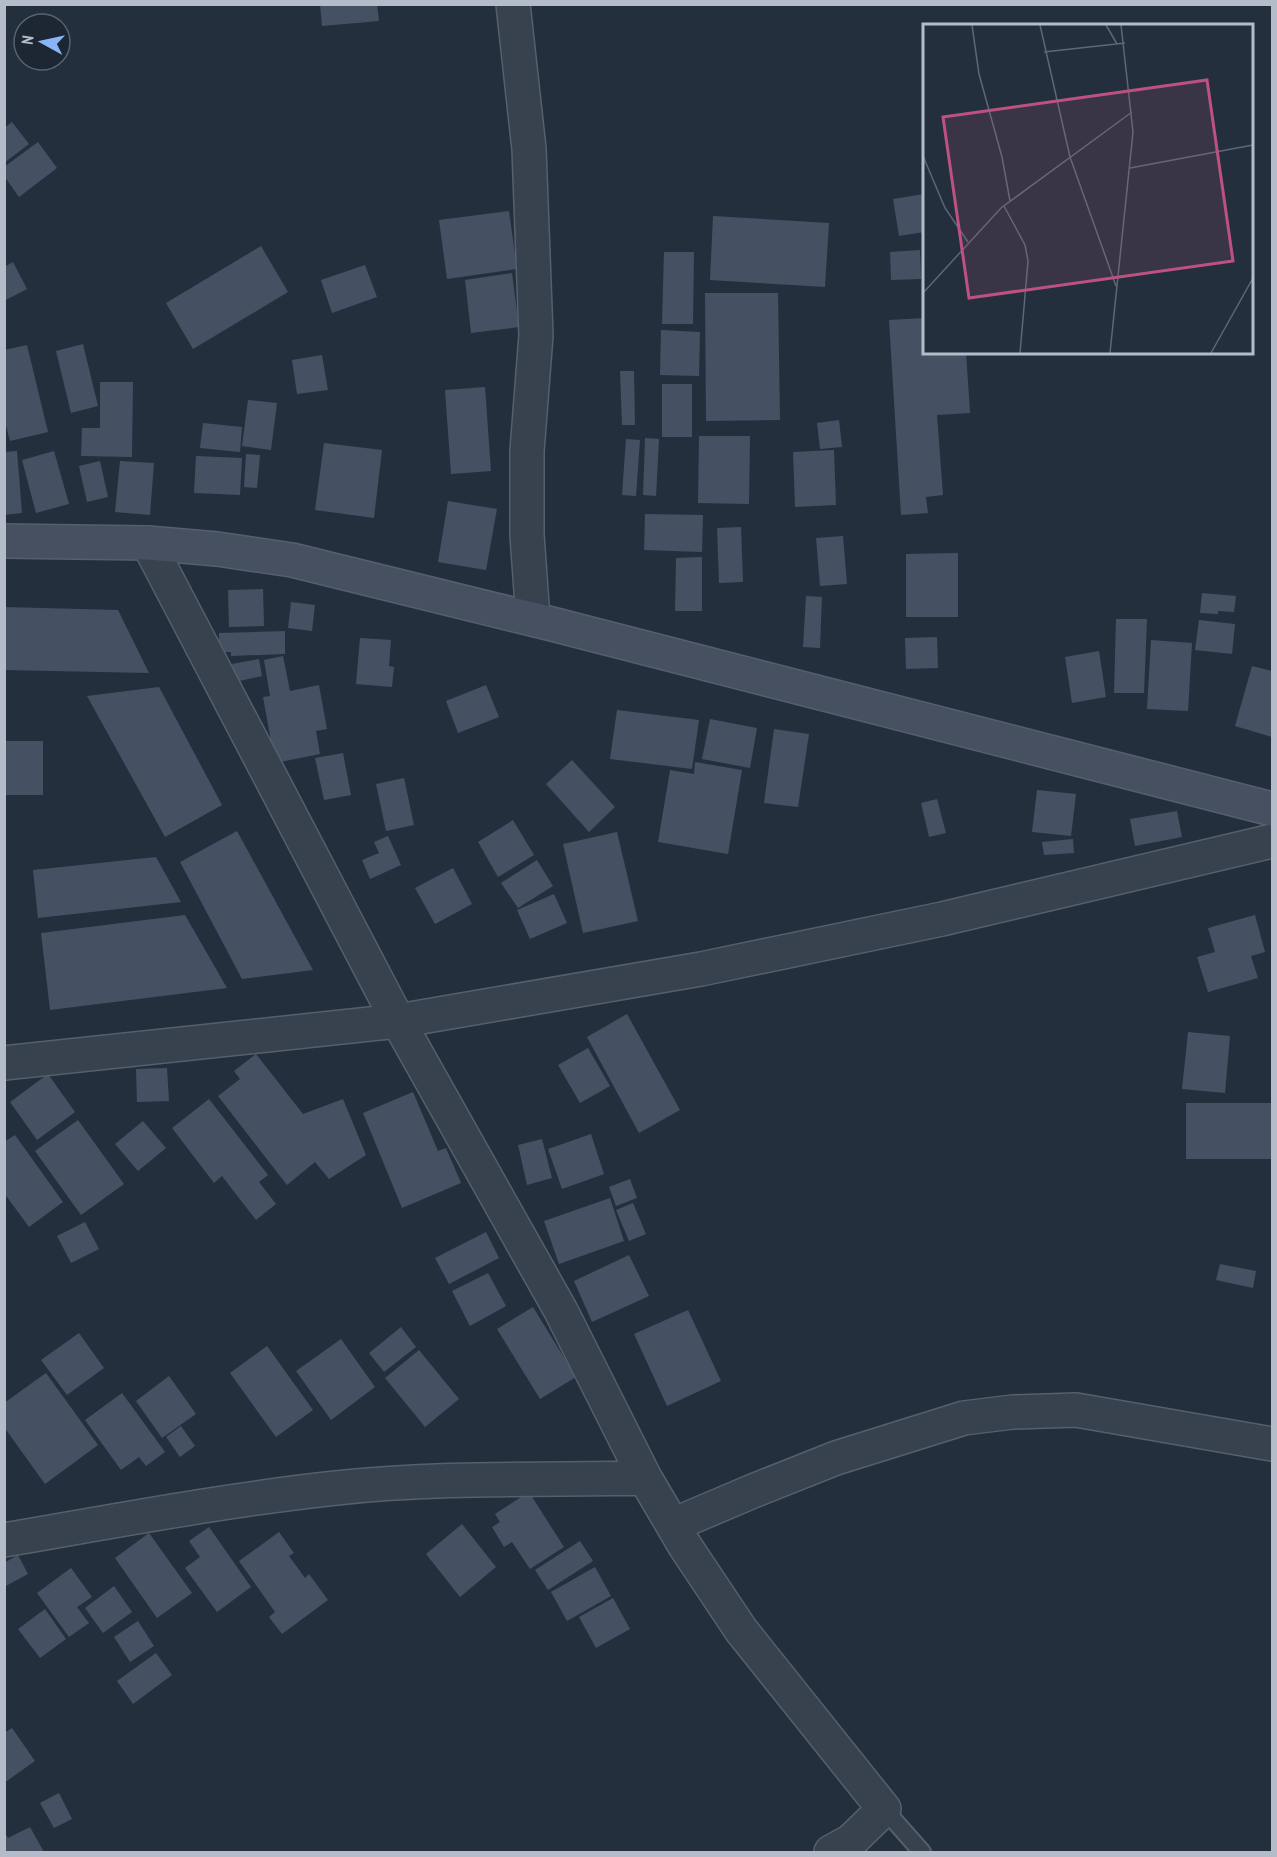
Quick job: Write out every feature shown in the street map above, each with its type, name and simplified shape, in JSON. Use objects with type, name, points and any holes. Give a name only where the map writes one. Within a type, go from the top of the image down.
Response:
[{"type":"main road","points":[[4,541],[148,543],[218,549],[292,560],[533,619],[1272,809]]},
{"type":"street","points":[[513,4],[529,149],[536,335],[527,451],[527,535],[533,619]]},
{"type":"street","points":[[148,543],[398,1021],[561,1311],[645,1478],[741,1630],[884,1809],[850,1841],[831,1852]]},
{"type":"street","points":[[4,1064],[398,1021],[735,962],[942,919],[1272,841]]},
{"type":"street","points":[[673,1525],[837,1458],[964,1418],[1013,1412],[1076,1410],[1272,1444]]},
{"type":"street","points":[[4,1540],[200,1507],[337,1488],[433,1482],[645,1478]]},
{"type":"lane","points":[[884,1809],[922,1852]]},
{"type":"building","points":[[320,4],[377,4],[379,21],[322,26]]},
{"type":"building","points":[[12,122],[29,144],[4,163],[4,128]]},
{"type":"building","points":[[38,142],[57,168],[19,197],[4,176],[4,167]]},
{"type":"building","points":[[923,194],[923,232],[899,236],[893,199]]},
{"type":"building","points":[[509,211],[517,269],[447,279],[439,220]]},
{"type":"building","points":[[713,216],[829,223],[825,287],[710,280]]},
{"type":"building","points":[[261,246],[288,292],[193,349],[166,303]]},
{"type":"building","points":[[920,250],[921,279],[891,280],[890,252]]},
{"type":"building","points":[[664,252],[694,252],[693,324],[662,324]]},
{"type":"building","points":[[13,262],[27,289],[4,301],[4,267]]},
{"type":"building","points":[[365,265],[377,297],[332,313],[321,280]]},
{"type":"building","points":[[512,273],[519,327],[471,333],[465,280]]},
{"type":"building","points":[[705,293],[778,293],[780,420],[706,421]]},
{"type":"building","points":[[923,318],[923,354],[966,354],[970,413],[937,415],[943,495],[926,497],[928,513],[901,515],[889,320]]},
{"type":"building","points":[[661,330],[700,332],[699,376],[660,375]]},
{"type":"building","points":[[83,344],[98,406],[71,413],[56,351]]},
{"type":"building","points":[[27,345],[48,432],[10,441],[4,418],[4,350]]},
{"type":"building","points":[[322,355],[328,390],[297,394],[292,360]]},
{"type":"building","points":[[620,371],[634,371],[635,425],[622,425]]},
{"type":"building","points":[[100,382],[133,382],[132,457],[81,456],[82,428],[100,428]]},
{"type":"building","points":[[662,384],[692,384],[692,437],[662,437]]},
{"type":"building","points":[[485,387],[491,471],[451,474],[445,390]]},
{"type":"building","points":[[248,400],[277,403],[271,450],[242,446]]},
{"type":"building","points":[[839,420],[842,447],[820,449],[817,423]]},
{"type":"building","points":[[203,423],[242,427],[240,452],[200,448]]},
{"type":"building","points":[[699,436],[750,436],[749,504],[698,503]]},
{"type":"building","points":[[645,438],[659,439],[656,496],[643,495]]},
{"type":"building","points":[[626,439],[640,440],[636,496],[622,495]]},
{"type":"building","points":[[324,443],[382,450],[374,518],[315,510]]},
{"type":"building","points":[[834,450],[836,505],[795,507],[793,452]]},
{"type":"building","points":[[17,451],[22,513],[4,515],[4,452]]},
{"type":"building","points":[[54,451],[69,504],[36,513],[22,460]]},
{"type":"building","points":[[246,454],[260,455],[257,488],[244,487]]},
{"type":"building","points":[[196,456],[242,458],[240,495],[194,493]]},
{"type":"building","points":[[100,461],[108,497],[87,502],[79,466]]},
{"type":"building","points":[[120,461],[154,463],[150,515],[115,512]]},
{"type":"building","points":[[448,501],[497,509],[486,570],[438,562]]},
{"type":"building","points":[[645,514],[703,515],[702,552],[644,550]]},
{"type":"building","points":[[741,527],[743,582],[719,583],[717,528]]},
{"type":"building","points":[[843,536],[847,584],[820,586],[816,538]]},
{"type":"building","points":[[958,553],[958,617],[906,617],[906,554]]},
{"type":"building","points":[[702,557],[702,611],[675,611],[676,558]]},
{"type":"building","points":[[263,589],[264,626],[229,627],[228,590]]},
{"type":"building","points":[[1202,593],[1236,596],[1234,612],[1200,613]]},
{"type":"building","points":[[806,596],[822,597],[820,648],[803,647]]},
{"type":"building","points":[[291,602],[315,605],[312,631],[288,628]]},
{"type":"building","points":[[4,607],[118,610],[149,673],[4,670]]},
{"type":"building","points":[[1116,619],[1147,619],[1144,693],[1114,693]]},
{"type":"building","points":[[1199,620],[1235,624],[1232,654],[1195,650]]},
{"type":"building","points":[[285,631],[285,654],[231,656],[231,652],[219,652],[219,633]]},
{"type":"building","points":[[937,637],[938,668],[906,669],[905,638]]},
{"type":"building","points":[[360,638],[391,640],[389,666],[394,667],[392,687],[356,684]]},
{"type":"building","points":[[1151,640],[1192,643],[1188,711],[1147,709]]},
{"type":"building","points":[[1099,651],[1106,697],[1072,703],[1065,657]]},
{"type":"building","points":[[283,656],[290,691],[319,685],[327,729],[316,731],[320,754],[275,763],[263,697],[270,696],[264,660]]},
{"type":"building","points":[[259,659],[262,676],[235,682],[232,664]]},
{"type":"building","points":[[1252,666],[1272,671],[1272,737],[1235,726]]},
{"type":"building","points":[[486,685],[499,717],[458,733],[446,701]]},
{"type":"building","points":[[159,687],[222,805],[165,837],[87,696]]},
{"type":"building","points":[[617,710],[699,720],[692,769],[610,759]]},
{"type":"building","points":[[710,719],[757,728],[750,768],[702,759]]},
{"type":"building","points":[[774,729],[809,734],[798,807],[764,803]]},
{"type":"building","points":[[4,741],[43,741],[43,795],[4,795]]},
{"type":"building","points":[[343,753],[351,795],[324,800],[315,758]]},
{"type":"building","points":[[572,760],[615,807],[589,832],[546,784]]},
{"type":"building","points":[[695,762],[742,770],[728,854],[658,842],[670,770],[694,774]]},
{"type":"building","points":[[404,778],[414,825],[386,831],[376,784]]},
{"type":"building","points":[[1037,790],[1076,794],[1071,836],[1032,832]]},
{"type":"building","points":[[937,799],[946,833],[929,837],[921,803]]},
{"type":"building","points":[[1177,811],[1182,837],[1135,846],[1130,819]]},
{"type":"building","points":[[513,820],[534,855],[498,877],[478,842]]},
{"type":"building","points":[[237,831],[313,970],[242,979],[180,862]]},
{"type":"building","points":[[617,832],[638,921],[583,933],[563,844]]},
{"type":"building","points":[[388,836],[401,865],[370,879],[362,860],[379,853],[374,842]]},
{"type":"building","points":[[1073,839],[1074,853],[1044,855],[1042,842]]},
{"type":"building","points":[[156,857],[181,902],[38,918],[33,870]]},
{"type":"building","points":[[537,860],[553,886],[518,908],[501,883]]},
{"type":"building","points":[[453,868],[472,904],[435,924],[415,888]]},
{"type":"building","points":[[554,894],[567,923],[530,939],[517,910]]},
{"type":"building","points":[[185,915],[227,988],[50,1010],[41,933]]},
{"type":"building","points":[[1255,915],[1265,952],[1251,956],[1258,978],[1208,992],[1197,957],[1215,952],[1208,928]]},
{"type":"building","points":[[627,1014],[680,1110],[639,1133],[587,1037]]},
{"type":"building","points":[[1188,1032],[1230,1036],[1225,1093],[1182,1089]]},
{"type":"building","points":[[588,1048],[610,1086],[580,1103],[558,1065]]},
{"type":"building","points":[[256,1054],[303,1114],[343,1099],[366,1155],[329,1179],[315,1162],[287,1185],[218,1096],[240,1079],[234,1071]]},
{"type":"building","points":[[167,1068],[169,1101],[137,1102],[136,1069]]},
{"type":"building","points":[[48,1074],[75,1112],[37,1140],[10,1102]]},
{"type":"building","points":[[413,1092],[438,1151],[446,1148],[461,1183],[402,1208],[363,1113]]},
{"type":"building","points":[[209,1099],[268,1175],[259,1182],[276,1204],[256,1220],[222,1176],[214,1183],[172,1128]]},
{"type":"building","points":[[1186,1103],[1272,1103],[1272,1159],[1186,1159]]},
{"type":"building","points":[[78,1120],[124,1184],[81,1215],[35,1151]]},
{"type":"building","points":[[143,1121],[166,1148],[138,1171],[115,1144]]},
{"type":"building","points":[[591,1134],[604,1174],[562,1189],[548,1149]]},
{"type":"building","points":[[15,1135],[63,1202],[29,1227],[4,1193],[4,1142]]},
{"type":"building","points":[[542,1139],[552,1178],[527,1185],[518,1145]]},
{"type":"building","points":[[630,1179],[637,1198],[616,1206],[609,1187]]},
{"type":"building","points":[[610,1198],[624,1241],[559,1264],[544,1221]]},
{"type":"building","points":[[633,1203],[646,1234],[629,1241],[616,1210]]},
{"type":"building","points":[[85,1222],[99,1249],[71,1263],[57,1236]]},
{"type":"building","points":[[486,1232],[499,1258],[449,1284],[435,1258]]},
{"type":"building","points":[[629,1255],[649,1296],[592,1322],[574,1281]]},
{"type":"building","points":[[1220,1264],[1256,1271],[1253,1288],[1216,1280]]},
{"type":"building","points":[[488,1273],[506,1306],[470,1326],[452,1291]]},
{"type":"building","points":[[533,1307],[576,1377],[540,1399],[497,1329]]},
{"type":"building","points":[[688,1310],[721,1381],[667,1406],[634,1334]]},
{"type":"building","points":[[401,1327],[416,1347],[384,1372],[369,1353]]},
{"type":"building","points":[[79,1333],[104,1368],[67,1395],[41,1360]]},
{"type":"building","points":[[341,1339],[375,1387],[331,1420],[296,1371]]},
{"type":"building","points":[[267,1346],[313,1410],[276,1437],[230,1373]]},
{"type":"building","points":[[419,1350],[459,1399],[425,1427],[385,1378]]},
{"type":"building","points":[[46,1373],[98,1445],[45,1484],[4,1427],[4,1403]]},
{"type":"building","points":[[169,1376],[196,1414],[162,1438],[136,1401]]},
{"type":"building","points":[[122,1393],[165,1452],[146,1466],[139,1457],[121,1470],[85,1420]]},
{"type":"building","points":[[181,1426],[195,1446],[180,1457],[166,1437]]},
{"type":"building","points":[[529,1492],[564,1547],[530,1569],[512,1542],[504,1547],[492,1527],[500,1522],[495,1514]]},
{"type":"building","points":[[462,1524],[496,1567],[460,1597],[426,1554]]},
{"type":"building","points":[[209,1527],[251,1587],[217,1612],[185,1568],[200,1557],[189,1541]]},
{"type":"building","points":[[279,1532],[294,1553],[289,1556],[305,1578],[309,1574],[328,1600],[282,1634],[269,1617],[275,1612],[239,1561]]},
{"type":"building","points":[[149,1533],[192,1593],[157,1618],[115,1558]]},
{"type":"building","points":[[580,1541],[593,1561],[548,1590],[535,1570]]},
{"type":"building","points":[[18,1555],[28,1574],[4,1587],[4,1563]]},
{"type":"building","points":[[595,1567],[611,1596],[567,1621],[551,1592]]},
{"type":"building","points":[[71,1568],[92,1597],[77,1607],[89,1623],[69,1637],[37,1593]]},
{"type":"building","points":[[114,1586],[132,1612],[103,1633],[85,1608]]},
{"type":"building","points":[[613,1598],[630,1629],[596,1648],[579,1617]]},
{"type":"building","points":[[45,1609],[66,1639],[40,1658],[18,1629]]},
{"type":"building","points":[[138,1621],[154,1646],[130,1662],[114,1637]]},
{"type":"building","points":[[156,1653],[172,1675],[133,1704],[117,1681]]},
{"type":"building","points":[[12,1728],[35,1761],[4,1783],[4,1733]]},
{"type":"building","points":[[59,1793],[72,1819],[54,1828],[40,1803]]},
{"type":"building","points":[[30,1827],[44,1852],[4,1852],[4,1831],[8,1838]]}]
